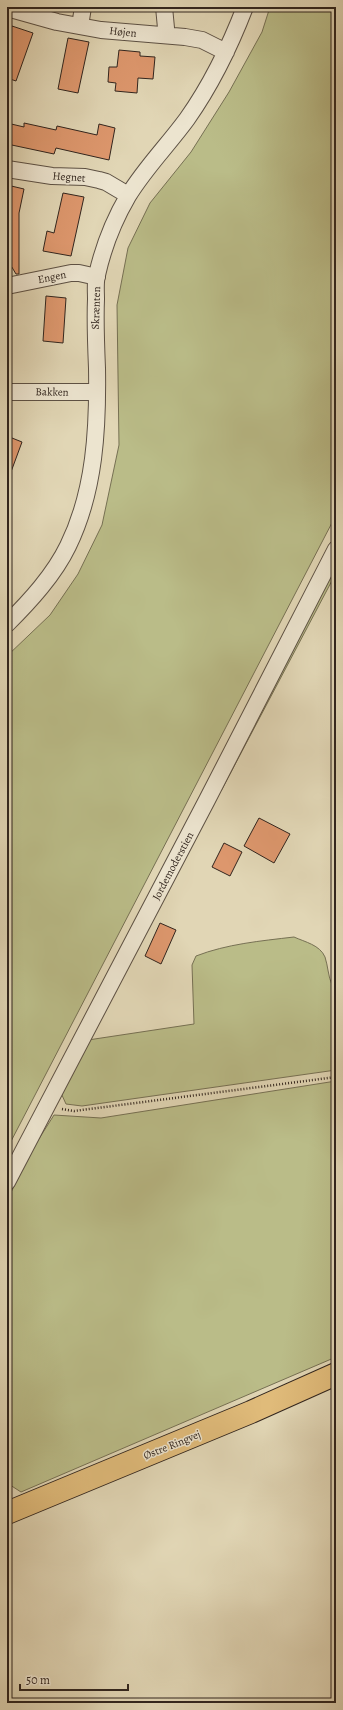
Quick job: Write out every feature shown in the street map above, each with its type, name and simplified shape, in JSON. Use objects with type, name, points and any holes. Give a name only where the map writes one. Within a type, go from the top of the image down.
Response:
[{"type":"main road","name":"Østre Ringvej","points":[[8,1510],[237,1418],[336,1374]]},
{"type":"street","points":[[80,26],[83,7]]},
{"type":"street","points":[[164,7],[166,35]]},
{"type":"street","name":"Skrænten","points":[[7,624],[26,606],[68,547],[77,525],[92,472],[96,392],[96,277],[112,228],[128,196],[187,119],[214,76],[245,7]]},
{"type":"street","name":"Højen","points":[[7,8],[36,17],[80,26],[202,40],[226,52]]},
{"type":"street","name":"Hegnet","points":[[7,169],[52,176],[86,177],[106,182],[128,196]]},
{"type":"street","name":"Engen","points":[[7,286],[71,273],[79,273],[96,277]]},
{"type":"street","name":"Bakken","points":[[7,392],[96,392]]},
{"type":"street","name":"Jordemoderstien","points":[[7,1182],[48,1106],[336,549]]},
{"type":"path","points":[[48,1106],[74,1111],[336,1077]]},
{"type":"green space","points":[[270,7],[336,7],[336,515],[7,1149],[7,656],[50,615],[78,574],[102,525],[119,445],[117,305],[128,248],[150,203],[191,152],[229,92],[262,32]]},
{"type":"green space","points":[[336,560],[336,573],[221,791],[218,790]]},
{"type":"green space","points":[[294,937],[312,944],[323,953],[332,985],[336,983],[336,1070],[82,1106],[66,1104],[61,1093],[88,1040],[194,1024],[192,965],[196,956],[232,946]]},
{"type":"green space","points":[[336,1081],[336,1357],[21,1492],[7,1483],[7,1201],[28,1156],[54,1115],[101,1118]]},
{"type":"building","points":[[12,26],[33,33],[16,81],[7,78],[7,42]]},
{"type":"building","points":[[68,38],[89,42],[78,93],[58,89]]},
{"type":"building","points":[[119,50],[140,52],[140,56],[155,57],[153,79],[138,78],[137,93],[115,91],[116,83],[108,82],[109,67],[117,67]]},
{"type":"building","points":[[7,123],[24,127],[24,123],[56,130],[57,126],[97,135],[99,124],[115,128],[109,160],[56,148],[54,154],[7,144]]},
{"type":"building","points":[[7,185],[24,189],[19,213],[19,274],[16,274],[7,259]]},
{"type":"building","points":[[63,193],[84,197],[71,256],[43,251],[47,231],[54,233]]},
{"type":"building","points":[[46,296],[66,298],[63,343],[43,341]]},
{"type":"building","points":[[7,436],[22,442],[8,480],[7,480]]},
{"type":"building","points":[[259,818],[290,834],[274,863],[244,846]]},
{"type":"building","points":[[224,843],[242,852],[230,876],[212,867]]},
{"type":"building","points":[[160,923],[176,930],[161,964],[145,956]]}]
